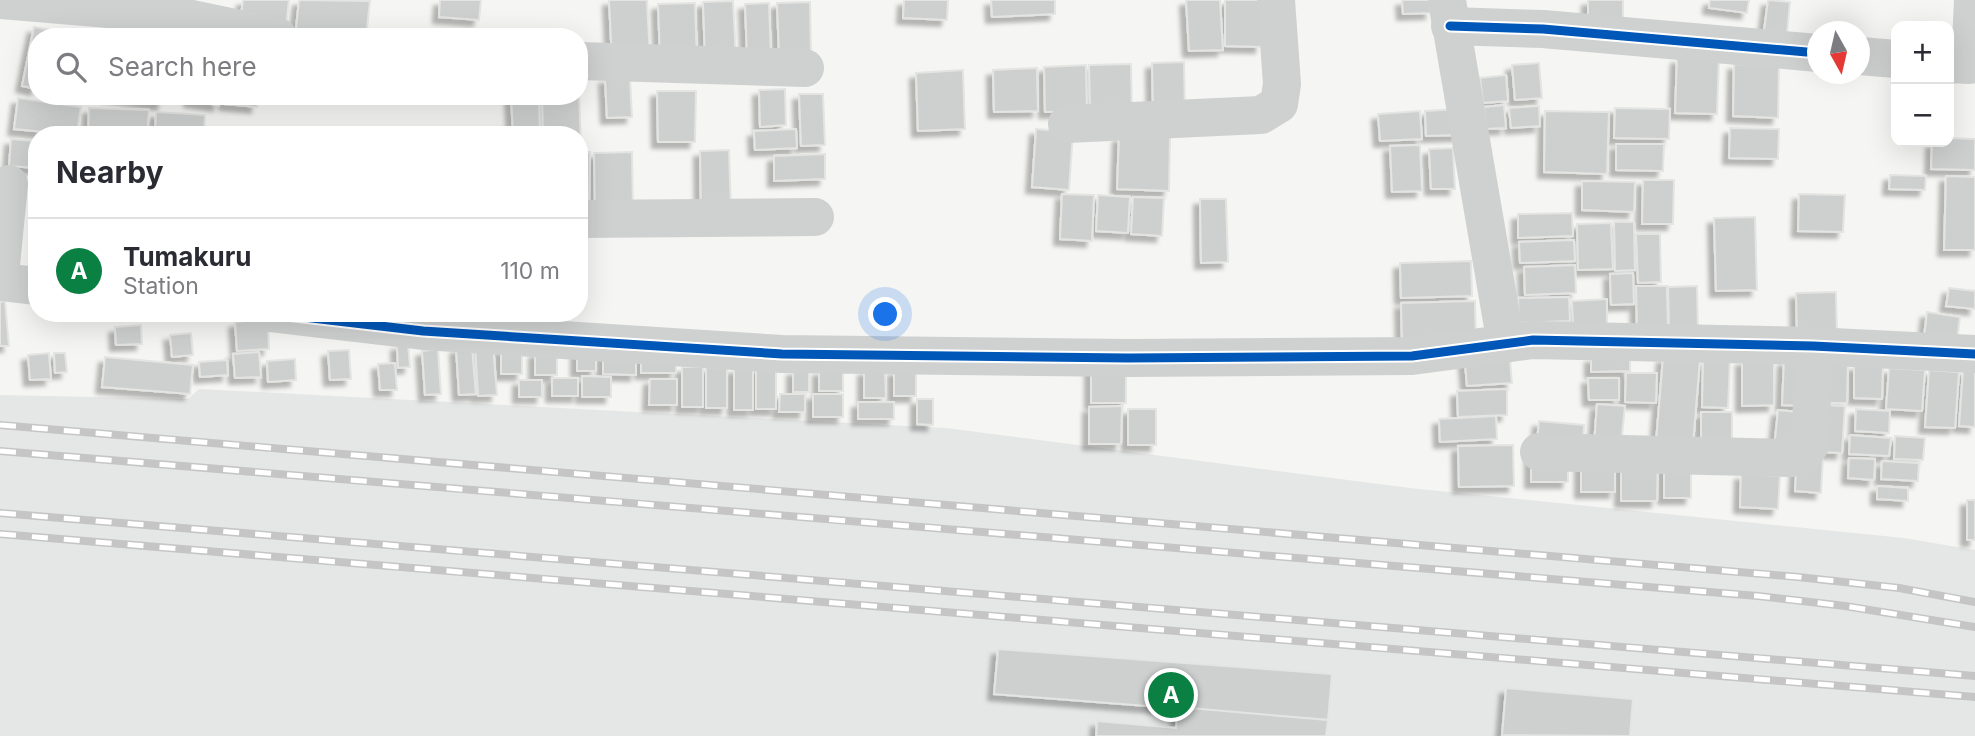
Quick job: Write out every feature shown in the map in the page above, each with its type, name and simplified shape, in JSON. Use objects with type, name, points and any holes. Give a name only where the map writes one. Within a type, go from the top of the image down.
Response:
[{"type":"street","points":[[0,0],[168,13],[237,28]]},
{"type":"street","points":[[1067,124],[1261,115],[1279,104],[1282,84],[1276,0]]},
{"type":"street","points":[[1954,64],[1970,65],[1973,0]]},
{"type":"street","points":[[1506,344],[1448,13],[1543,29],[1807,51]]},
{"type":"street","points":[[1870,57],[1891,59]]},
{"type":"street","points":[[588,61],[805,68]]},
{"type":"street","points":[[0,275],[15,184]]},
{"type":"street","points":[[588,219],[815,217]]},
{"type":"street","points":[[0,282],[28,285]]},
{"type":"street","points":[[346,322],[423,331],[782,354],[1128,358],[1412,356],[1533,340],[1813,346],[1975,354]]},
{"type":"street","points":[[1539,452],[1791,458],[1805,453],[1811,443],[1813,346]]},
{"type":"shaded area","points":[[199,389],[946,428],[1410,488],[1904,538],[1975,550],[1975,736],[0,736],[0,395],[188,399]]},
{"type":"building","points":[[243,0],[289,0],[286,28],[240,28]]},
{"type":"building","points":[[299,0],[370,1],[367,28],[296,28]]},
{"type":"building","points":[[440,0],[481,0],[479,20],[439,17]]},
{"type":"building","points":[[609,0],[647,0],[650,59],[612,61]]},
{"type":"building","points":[[904,0],[948,0],[947,20],[903,18]]},
{"type":"building","points":[[991,0],[1055,0],[1055,14],[992,17]]},
{"type":"building","points":[[1186,0],[1220,0],[1223,50],[1189,51]]},
{"type":"building","points":[[1225,0],[1262,0],[1261,47],[1225,46]]},
{"type":"building","points":[[1402,0],[1430,0],[1431,13],[1403,14]]},
{"type":"building","points":[[1588,0],[1623,0],[1623,18],[1588,19]]},
{"type":"building","points":[[1710,0],[1749,0],[1747,13],[1709,8]]},
{"type":"building","points":[[1768,0],[1790,2],[1787,34],[1764,31]]},
{"type":"building","points":[[733,1],[736,59],[705,60],[703,2]]},
{"type":"building","points":[[810,2],[811,56],[779,57],[777,3]]},
{"type":"building","points":[[695,3],[697,58],[660,59],[658,4]]},
{"type":"building","points":[[769,3],[771,56],[747,57],[745,4]]},
{"type":"building","points":[[28,56],[28,87],[22,86]]},
{"type":"building","points":[[1677,58],[1719,59],[1717,114],[1675,113]]},
{"type":"building","points":[[1184,62],[1185,112],[1153,113],[1152,63]]},
{"type":"building","points":[[1539,63],[1542,98],[1515,100],[1512,65]]},
{"type":"building","points":[[1131,64],[1132,111],[1090,112],[1089,65]]},
{"type":"building","points":[[1734,64],[1779,65],[1778,118],[1733,116]]},
{"type":"building","points":[[1086,65],[1087,111],[1045,112],[1044,67]]},
{"type":"building","points":[[1037,68],[1038,111],[994,112],[993,70]]},
{"type":"building","points":[[963,70],[965,129],[918,131],[916,73]]},
{"type":"building","points":[[1506,75],[1508,101],[1483,103],[1480,78]]},
{"type":"building","points":[[605,78],[630,78],[632,117],[607,118]]},
{"type":"building","points":[[785,89],[786,125],[760,127],[759,90]]},
{"type":"building","points":[[657,91],[696,91],[695,142],[658,142]]},
{"type":"building","points":[[799,94],[823,94],[825,145],[801,146]]},
{"type":"building","points":[[18,98],[28,99],[28,105],[81,107],[78,126],[28,126],[28,130],[14,129]]},
{"type":"building","points":[[511,105],[539,105],[540,126],[513,126]]},
{"type":"building","points":[[542,105],[580,105],[580,126],[543,126]]},
{"type":"building","points":[[1504,105],[1506,128],[1486,129],[1484,107]]},
{"type":"building","points":[[1539,106],[1540,126],[1511,128],[1509,108]]},
{"type":"building","points":[[89,108],[149,110],[148,126],[88,126]]},
{"type":"building","points":[[1615,108],[1670,109],[1669,139],[1614,138]]},
{"type":"building","points":[[1459,109],[1460,135],[1426,136],[1425,111]]},
{"type":"building","points":[[1420,111],[1422,139],[1380,141],[1378,114]]},
{"type":"building","points":[[1545,111],[1609,112],[1607,174],[1544,172]]},
{"type":"building","points":[[156,112],[205,115],[204,126],[155,126]]},
{"type":"building","points":[[1730,128],[1779,129],[1778,159],[1729,158]]},
{"type":"building","points":[[796,129],[797,148],[755,150],[754,131]]},
{"type":"building","points":[[1036,129],[1073,132],[1069,190],[1032,187]]},
{"type":"building","points":[[1119,136],[1170,137],[1169,191],[1117,189]]},
{"type":"building","points":[[1954,138],[1975,139],[1975,170],[1931,169],[1932,147],[1954,147]]},
{"type":"building","points":[[11,139],[28,140],[28,167],[9,166]]},
{"type":"building","points":[[1616,144],[1664,144],[1663,171],[1616,170]]},
{"type":"building","points":[[1420,145],[1422,191],[1392,192],[1390,146]]},
{"type":"building","points":[[1453,148],[1455,189],[1431,189],[1429,149]]},
{"type":"building","points":[[729,150],[731,210],[701,211],[700,151]]},
{"type":"building","points":[[588,152],[590,152],[589,209]]},
{"type":"building","points":[[632,152],[633,208],[595,209],[594,153]]},
{"type":"building","points":[[825,154],[825,179],[774,181],[774,156]]},
{"type":"building","points":[[1890,175],[1926,176],[1925,190],[1889,189]]},
{"type":"building","points":[[1946,176],[1975,177],[1975,250],[1944,250]]},
{"type":"building","points":[[1643,180],[1674,180],[1673,224],[1642,224]]},
{"type":"building","points":[[1582,181],[1635,182],[1634,212],[1582,210]]},
{"type":"building","points":[[1062,194],[1094,195],[1092,241],[1060,239]]},
{"type":"building","points":[[1799,194],[1845,195],[1843,232],[1798,231]]},
{"type":"building","points":[[1098,195],[1130,197],[1128,233],[1096,231]]},
{"type":"building","points":[[1133,197],[1164,198],[1162,236],[1131,234]]},
{"type":"building","points":[[1200,199],[1226,199],[1228,262],[1201,263]]},
{"type":"building","points":[[1572,213],[1573,236],[1518,238],[1518,214]]},
{"type":"building","points":[[1755,217],[1757,290],[1716,291],[1714,218]]},
{"type":"building","points":[[1614,222],[1634,222],[1635,270],[1615,271]]},
{"type":"building","points":[[1611,223],[1613,269],[1578,270],[1577,224]]},
{"type":"building","points":[[1636,234],[1660,234],[1661,282],[1638,283]]},
{"type":"building","points":[[1574,240],[1575,261],[1520,263],[1519,242]]},
{"type":"building","points":[[1471,261],[1472,296],[1401,298],[1400,263]]},
{"type":"building","points":[[1575,265],[1576,293],[1525,295],[1524,267]]},
{"type":"building","points":[[1633,273],[1634,304],[1611,305],[1610,274]]},
{"type":"building","points":[[1636,286],[1667,286],[1668,327],[1637,328]]},
{"type":"building","points":[[1697,286],[1698,329],[1669,329],[1668,287]]},
{"type":"building","points":[[1949,288],[1975,291],[1975,309],[1946,306]]},
{"type":"building","points":[[1836,292],[1837,334],[1797,335],[1796,293]]},
{"type":"building","points":[[1569,297],[1570,321],[1519,323],[1518,298]]},
{"type":"building","points":[[1607,299],[1607,324],[1573,325],[1572,301]]},
{"type":"building","points":[[5,301],[9,346],[0,346],[0,302]]},
{"type":"building","points":[[1475,301],[1476,342],[1402,344],[1401,303]]},
{"type":"building","points":[[1927,312],[1960,317],[1957,341],[1924,337]]},
{"type":"building","points":[[235,322],[268,322],[269,349],[237,351]]},
{"type":"building","points":[[141,325],[142,344],[116,345],[115,327]]},
{"type":"building","points":[[191,333],[193,355],[172,357],[170,335]]},
{"type":"building","points":[[408,344],[410,367],[398,368],[397,345]]},
{"type":"building","points":[[493,344],[497,395],[478,396],[475,346]]},
{"type":"building","points":[[472,347],[476,394],[459,395],[456,348]]},
{"type":"building","points":[[577,347],[596,347],[596,371],[577,371]]},
{"type":"building","points":[[501,348],[522,348],[522,374],[501,374]]},
{"type":"building","points":[[438,349],[441,394],[425,395],[422,351]]},
{"type":"building","points":[[1509,349],[1512,383],[1467,386],[1464,352]]},
{"type":"building","points":[[349,350],[351,379],[330,380],[328,351]]},
{"type":"building","points":[[259,352],[261,377],[235,378],[233,354]]},
{"type":"building","points":[[535,352],[557,352],[557,375],[535,375]]},
{"type":"building","points":[[49,353],[51,379],[30,380],[28,355]]},
{"type":"building","points":[[54,353],[65,353],[67,372],[55,373]]},
{"type":"building","points":[[603,353],[636,353],[636,375],[603,374]]},
{"type":"building","points":[[641,355],[676,355],[676,373],[641,373]]},
{"type":"building","points":[[105,357],[193,365],[190,394],[102,387]]},
{"type":"building","points":[[1591,357],[1630,357],[1630,371],[1591,372]]},
{"type":"building","points":[[1663,357],[1700,359],[1693,445],[1656,442]]},
{"type":"building","points":[[295,359],[296,380],[268,382],[267,361]]},
{"type":"building","points":[[1703,359],[1730,360],[1728,408],[1702,407]]},
{"type":"building","points":[[227,360],[228,375],[200,377],[199,362]]},
{"type":"building","points":[[1742,360],[1774,360],[1774,405],[1742,406]]},
{"type":"building","points":[[1784,360],[1808,361],[1808,406],[1782,405]]},
{"type":"building","points":[[1816,362],[1848,362],[1847,403],[1815,403]]},
{"type":"building","points":[[395,363],[397,390],[380,390],[378,364]]},
{"type":"building","points":[[1091,363],[1126,363],[1126,403],[1091,403]]},
{"type":"building","points":[[1854,365],[1883,366],[1882,399],[1854,398]]},
{"type":"building","points":[[682,367],[703,367],[703,407],[682,407]]},
{"type":"building","points":[[706,367],[727,368],[727,408],[706,408]]},
{"type":"building","points":[[756,367],[776,367],[776,409],[756,409]]},
{"type":"building","points":[[734,368],[753,368],[753,410],[734,410]]},
{"type":"building","points":[[1889,368],[1925,370],[1922,411],[1886,409]]},
{"type":"building","points":[[793,370],[809,370],[809,392],[793,392]]},
{"type":"building","points":[[819,370],[843,370],[843,391],[819,391]]},
{"type":"building","points":[[864,370],[885,370],[886,398],[864,398]]},
{"type":"building","points":[[894,370],[916,370],[916,396],[894,396]]},
{"type":"building","points":[[1929,370],[1959,372],[1955,428],[1925,427]]},
{"type":"building","points":[[1963,370],[1975,370],[1975,427],[1959,426]]},
{"type":"building","points":[[1626,373],[1657,373],[1656,403],[1625,402]]},
{"type":"building","points":[[582,376],[611,377],[611,397],[582,397]]},
{"type":"building","points":[[552,378],[578,378],[578,396],[552,396]]},
{"type":"building","points":[[1588,378],[1619,378],[1619,400],[1589,400]]},
{"type":"building","points":[[650,379],[677,379],[677,405],[649,405]]},
{"type":"building","points":[[519,380],[542,380],[542,397],[519,397]]},
{"type":"building","points":[[1507,389],[1507,415],[1458,417],[1457,391]]},
{"type":"building","points":[[780,394],[805,394],[805,412],[779,412]]},
{"type":"building","points":[[813,394],[843,394],[843,417],[813,417]]},
{"type":"building","points":[[917,399],[933,399],[933,425],[917,424]]},
{"type":"building","points":[[858,402],[894,402],[894,419],[858,419]]},
{"type":"building","points":[[1597,404],[1625,406],[1621,446],[1594,444]]},
{"type":"building","points":[[1824,405],[1845,406],[1842,453],[1821,452]]},
{"type":"building","points":[[1122,406],[1121,444],[1089,444],[1089,407]]},
{"type":"building","points":[[1128,409],[1156,409],[1156,445],[1128,445]]},
{"type":"building","points":[[1856,409],[1890,411],[1889,433],[1855,431]]},
{"type":"building","points":[[1778,410],[1807,413],[1802,452],[1774,449]]},
{"type":"building","points":[[1701,412],[1732,412],[1732,448],[1701,448]]},
{"type":"building","points":[[1496,416],[1497,439],[1440,442],[1439,419]]},
{"type":"building","points":[[1539,421],[1584,425],[1583,445],[1537,441]]},
{"type":"building","points":[[1850,435],[1891,438],[1889,456],[1849,454]]},
{"type":"building","points":[[1895,436],[1925,438],[1923,460],[1894,459]]},
{"type":"building","points":[[1513,445],[1514,486],[1459,487],[1458,446]]},
{"type":"building","points":[[1581,448],[1615,448],[1615,492],[1581,492]]},
{"type":"building","points":[[1621,451],[1658,451],[1657,501],[1621,501]]},
{"type":"building","points":[[1664,452],[1691,452],[1691,498],[1664,498]]},
{"type":"building","points":[[1531,453],[1568,453],[1568,482],[1531,482]]},
{"type":"building","points":[[1797,456],[1823,458],[1821,493],[1795,491]]},
{"type":"building","points":[[1849,458],[1875,459],[1874,480],[1848,478]]},
{"type":"building","points":[[1882,461],[1919,463],[1918,481],[1881,479]]},
{"type":"building","points":[[1741,474],[1780,476],[1778,509],[1740,507]]},
{"type":"building","points":[[1877,486],[1908,488],[1908,501],[1877,499]]},
{"type":"building","points":[[1967,500],[1975,500],[1975,540],[1967,540]]},
{"type":"building","points":[[998,649],[1332,674],[1328,720],[994,694]]},
{"type":"building","points":[[1506,688],[1633,699],[1630,736],[1502,735]]},
{"type":"building","points":[[1178,707],[1328,720],[1326,736],[1096,736],[1097,721],[1176,728]]},
{"type":"railway","points":[[0,425],[1798,577],[1899,588],[1975,602]]},
{"type":"railway","points":[[0,451],[1758,596],[1845,606],[1975,627]]},
{"type":"railway","points":[[0,513],[1975,676]]},
{"type":"railway","points":[[0,534],[1975,697]]},
{"type":"cycle path","points":[[1450,26],[1543,29],[1807,52]]},
{"type":"cycle path","points":[[346,322],[423,331],[782,354],[1128,358],[1412,356],[1533,340],[1813,346],[1975,354]]},
{"type":"place","name":"Tumakuru","points":[[1171,695]]}]
